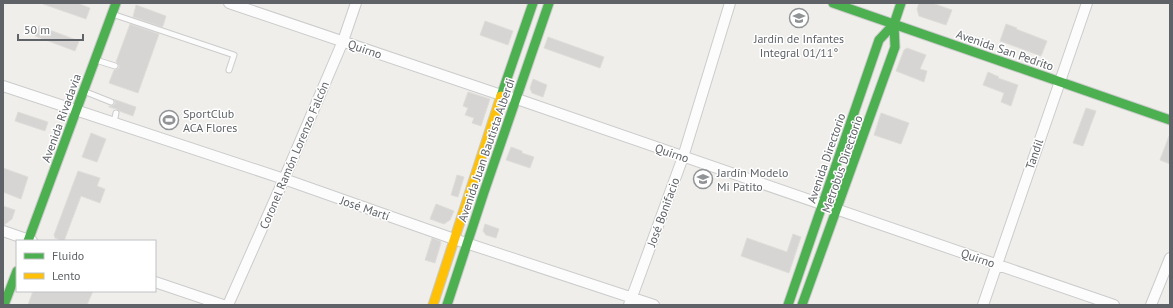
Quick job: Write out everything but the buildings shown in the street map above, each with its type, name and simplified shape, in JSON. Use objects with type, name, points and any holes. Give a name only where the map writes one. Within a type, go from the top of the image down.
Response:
[{"type":"main road","name":"Avenida Rivadavia","points":[[30,240],[116,3]]},
{"type":"main road","name":"Avenida Juan Bautista Alberdi","points":[[433,305],[461,241],[510,97],[533,3]]},
{"type":"main road","name":"Avenida Juan Bautista Alberdi","points":[[445,301],[461,241],[510,97],[549,3]]},
{"type":"main road","name":"Avenida San Pedrito","points":[[833,3],[1170,120]]},
{"type":"main road","name":"Avenida Directorio","points":[[788,305],[895,47],[894,24],[901,3]]},
{"type":"main road","name":"Avenida Directorio","points":[[802,305],[829,206],[879,40],[894,24]]},
{"type":"main road","points":[[4,305],[16,274]]},
{"type":"street","name":"Quirno","points":[[229,3],[510,97],[1114,305]]},
{"type":"street","name":"Coronel Ramón Lorenzo Falcón","points":[[228,305],[343,41],[356,3]]},
{"type":"street","name":"José Bonifacio","points":[[631,301],[683,157],[730,3]]},
{"type":"street","name":"Tandil","points":[[982,305],[1087,3]]},
{"type":"street","name":"José Martí","points":[[3,86],[77,110],[115,118],[631,301],[654,305]]},
{"type":"street","points":[[3,231],[27,240]]},
{"type":"street","points":[[1151,305],[1170,258]]},
{"type":"street","points":[[156,282],[223,305]]},
{"type":"lane","points":[[112,14],[144,27],[234,55],[229,70]]},
{"type":"lane","points":[[885,43],[894,24]]},
{"type":"lane","points":[[95,59],[115,66]]},
{"type":"lane","points":[[473,206],[516,81]]},
{"type":"lane","points":[[84,91],[111,102]]},
{"type":"lane","name":"Metrobús Directorio","points":[[794,305],[851,139]]},
{"type":"lane","points":[[441,305],[445,301]]},
{"type":"traffic: fast","points":[[28,240],[116,3]]},
{"type":"traffic: fast","points":[[501,96],[533,3]]},
{"type":"traffic: fast","points":[[447,305],[549,3]]},
{"type":"traffic: fast","points":[[833,3],[1170,120]]},
{"type":"traffic: fast","points":[[788,305],[879,40],[894,24],[901,3]]},
{"type":"traffic: fast","points":[[802,305],[895,47],[894,24]]},
{"type":"traffic: fast","points":[[4,305],[16,274]]},
{"type":"traffic: slow","points":[[433,305],[501,96]]},
{"type":"place","name":"Jardín de Infantes Integral 01/11°","points":[[799,18]]},
{"type":"place","name":"SportClub ACA Flores","points":[[169,120]]},
{"type":"place","name":"Jardín Modelo Mi Patito","points":[[703,179]]}]
